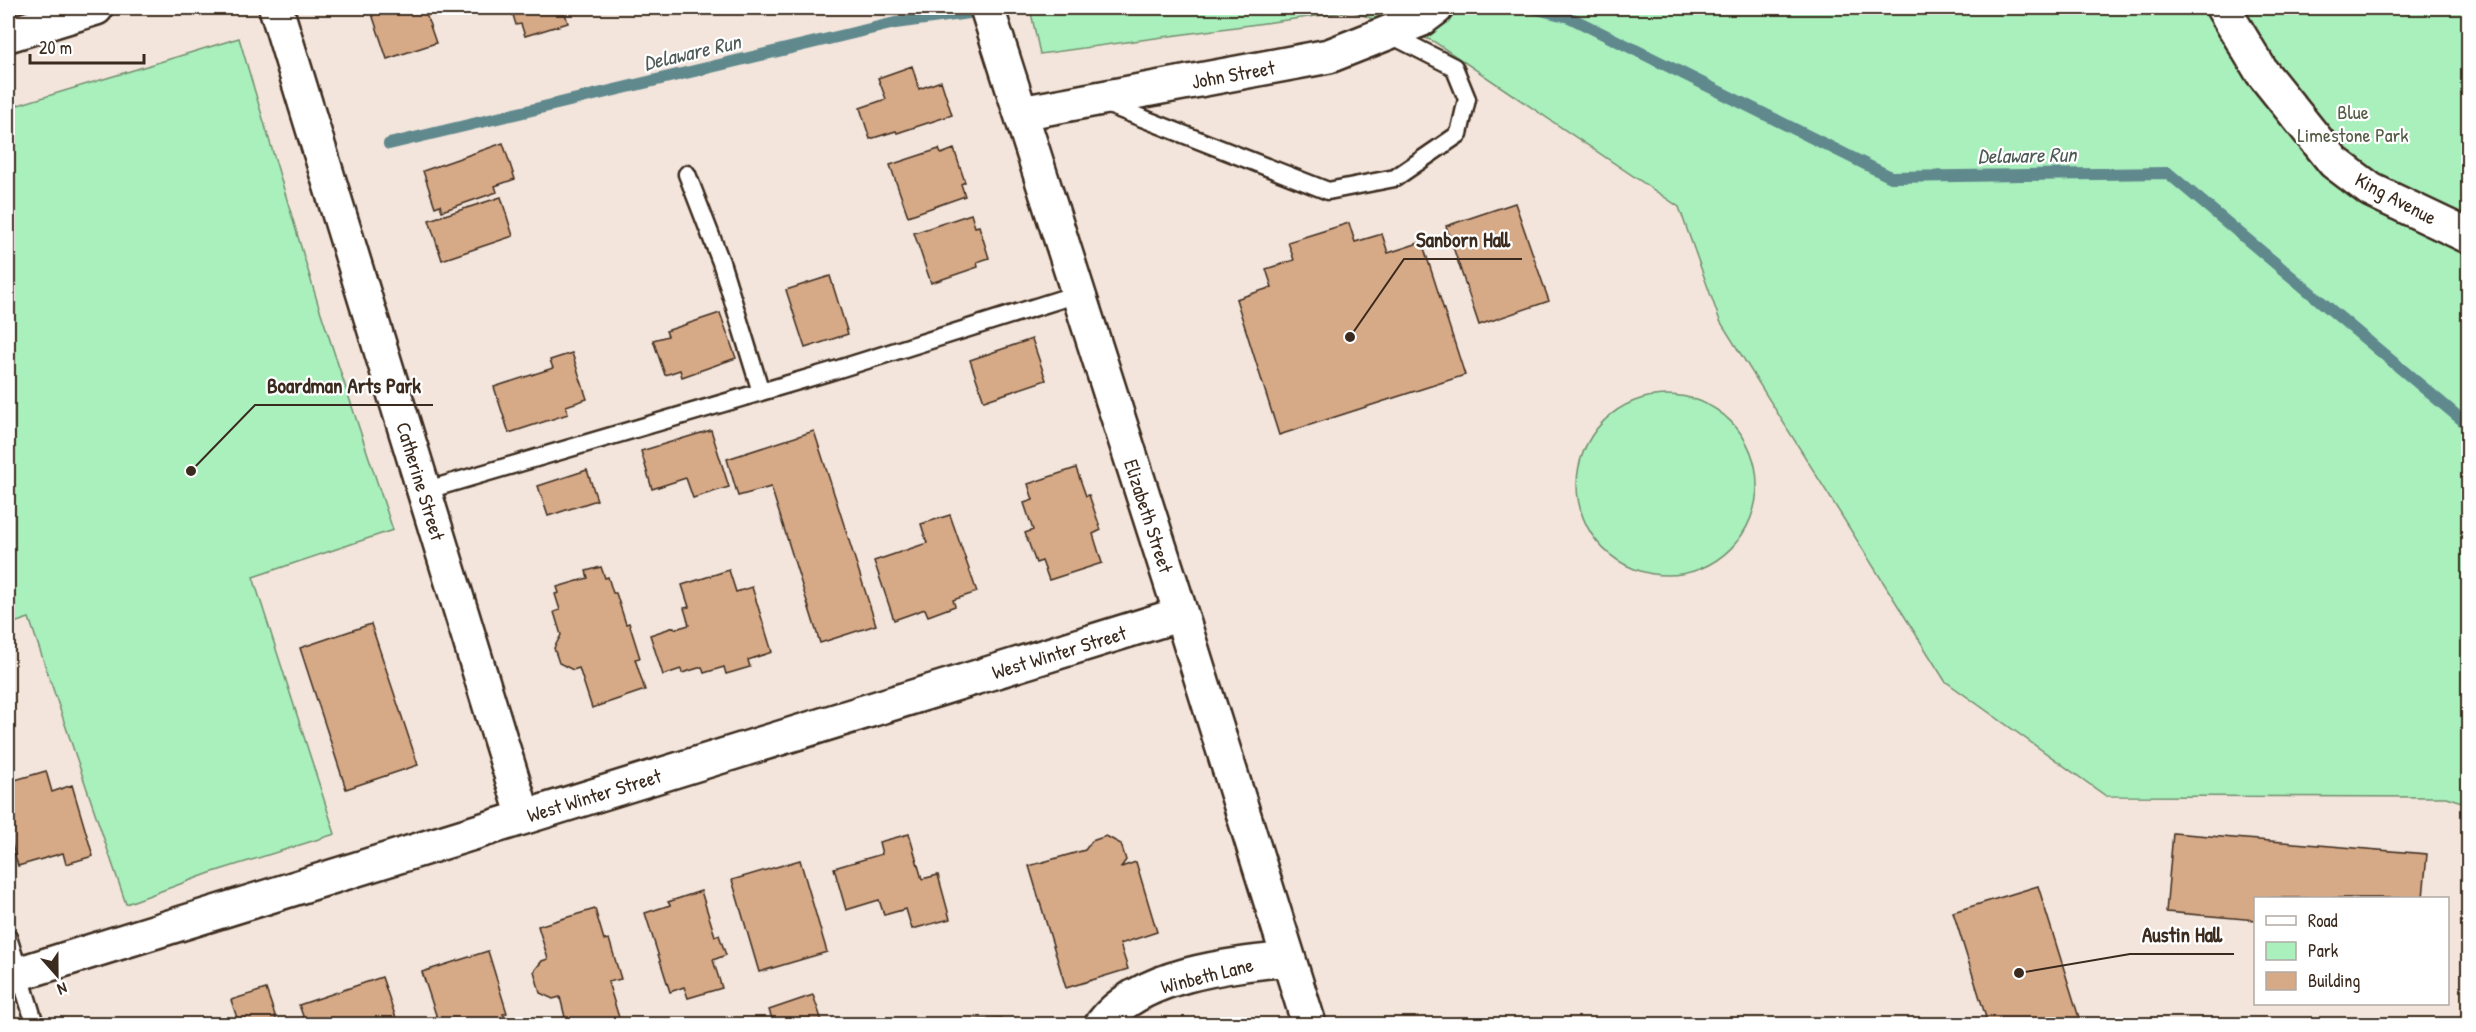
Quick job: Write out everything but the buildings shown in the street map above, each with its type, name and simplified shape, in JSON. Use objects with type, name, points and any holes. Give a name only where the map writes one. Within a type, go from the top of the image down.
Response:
[{"type":"main road","points":[[8,35],[96,8]]},
{"type":"main road","name":"Catherine Street","points":[[276,8],[524,817]]},
{"type":"main road","name":"Elizabeth Street","points":[[987,8],[1181,614],[1309,1024]]},
{"type":"main road","name":"King Avenue","points":[[2223,8],[2261,71],[2297,119],[2334,162],[2371,190],[2469,236]]},
{"type":"main road","name":"John Street","points":[[1021,112],[1329,56],[1389,34],[1428,14]]},
{"type":"main road","name":"West Winter Street","points":[[13,975],[1181,614]]},
{"type":"main road","name":"Winbeth Lane","points":[[1102,1024],[1110,1014],[1137,995],[1172,980],[1239,964],[1288,959]]},
{"type":"lane","points":[[1094,99],[1328,191],[1395,178],[1459,134],[1467,99],[1455,67],[1389,34]]},
{"type":"lane","points":[[687,174],[721,262],[761,392]]},
{"type":"lane","points":[[424,492],[761,392],[1077,294]]},
{"type":"lane","points":[[8,937],[13,975],[35,1024]]},
{"type":"green space","name":"Blue Limestone Park","points":[[1030,8],[2468,8],[2468,804],[2446,797],[2106,796],[1945,681],[1720,321],[1679,207],[1433,41],[1352,11],[1040,54]]},
{"type":"green space","points":[[239,38],[318,304],[393,530],[253,577],[335,834],[210,873],[126,904],[29,618],[8,625],[8,108]]},
{"type":"green space","points":[[1667,395],[1701,402],[1717,410],[1731,421],[1742,435],[1750,451],[1757,485],[1750,519],[1742,535],[1731,549],[1717,560],[1701,568],[1667,575],[1633,568],[1617,560],[1603,549],[1592,535],[1584,519],[1577,485],[1584,451],[1592,435],[1603,421],[1617,410],[1633,402]]},
{"type":"waterway","name":"Delaware Run","points":[[389,144],[895,23],[1006,8]]},
{"type":"waterway","name":"Delaware Run","points":[[1533,8],[1569,17],[1891,177],[2168,173],[2468,425]]},
{"type":"place","name":"Sanborn Hall","points":[[1350,337]]},
{"type":"place","name":"Boardman Arts Park","points":[[191,471]]},
{"type":"place","name":"Austin Hall","points":[[2019,973]]}]
